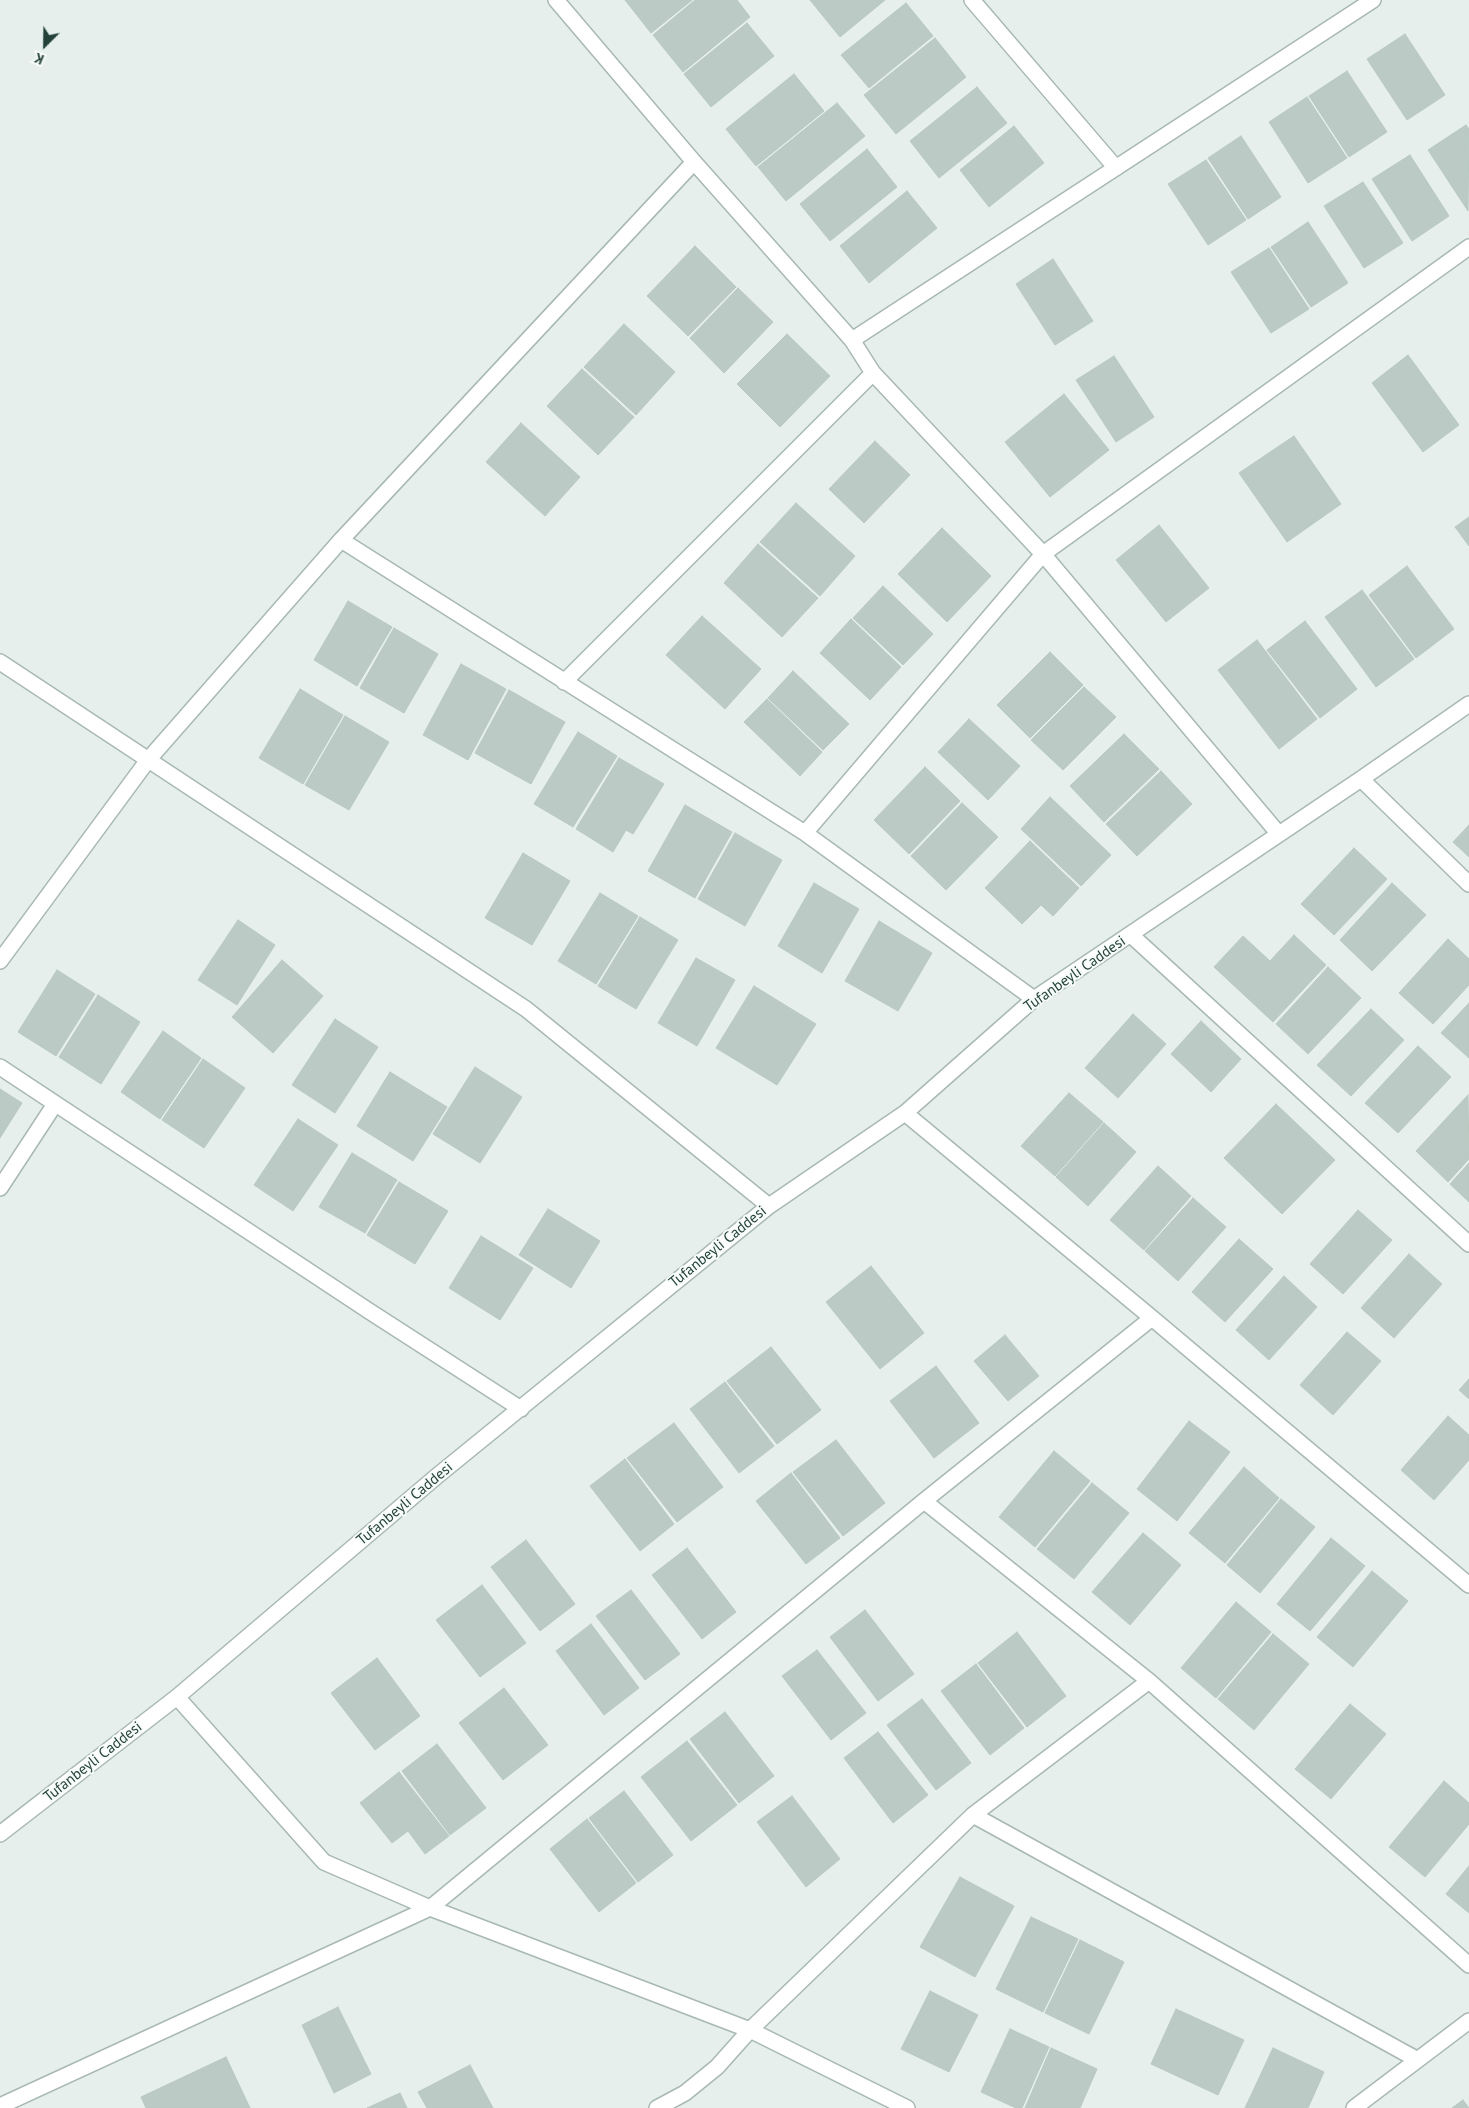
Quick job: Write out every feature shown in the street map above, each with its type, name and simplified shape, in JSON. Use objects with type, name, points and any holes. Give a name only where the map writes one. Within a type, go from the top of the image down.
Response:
[{"type":"street","points":[[556,0],[694,162],[852,340],[873,373],[1043,554],[1278,834]]},
{"type":"street","points":[[972,0],[1116,168]]},
{"type":"street","points":[[852,340],[1373,0]]},
{"type":"street","points":[[0,961],[148,760],[341,540],[694,162]]},
{"type":"street","points":[[805,833],[1043,554],[1469,247]]},
{"type":"street","points":[[564,682],[873,373]]},
{"type":"street","points":[[341,540],[805,833],[1034,999]]},
{"type":"street","points":[[0,662],[526,1009],[769,1206]]},
{"type":"street","name":"Tufanbeyli Caddesi","points":[[0,1834],[177,1697],[437,1476],[769,1206],[905,1114],[1034,999],[1469,704]]},
{"type":"street","points":[[1361,779],[1469,884]]},
{"type":"street","points":[[1130,935],[1469,1244]]},
{"type":"street","points":[[0,1067],[360,1306],[521,1409]]},
{"type":"street","points":[[0,1188],[55,1104]]},
{"type":"street","points":[[905,1114],[1152,1318],[1469,1585]]},
{"type":"street","points":[[0,2106],[430,1908],[924,1501],[1152,1318]]},
{"type":"street","points":[[924,1501],[1149,1681],[1469,1966]]},
{"type":"street","points":[[658,2108],[686,2093],[717,2067],[750,2030],[973,1815],[1149,1681]]},
{"type":"street","points":[[177,1697],[324,1862],[430,1908],[750,2030],[907,2108]]},
{"type":"street","points":[[973,1815],[1416,2059]]},
{"type":"street","points":[[1354,2108],[1416,2059],[1469,2021]]},
{"type":"building","points":[[625,0],[692,0],[651,33]]},
{"type":"building","points":[[695,0],[737,0],[750,17],[683,72],[653,35]]},
{"type":"building","points":[[810,0],[885,0],[840,37]]},
{"type":"building","points":[[906,3],[933,36],[869,88],[841,55]]},
{"type":"building","points":[[747,23],[774,56],[711,107],[684,74]]},
{"type":"building","points":[[1405,34],[1445,95],[1407,120],[1367,59]]},
{"type":"building","points":[[935,38],[966,77],[896,134],[864,95]]},
{"type":"building","points":[[1347,71],[1387,132],[1349,157],[1309,96]]},
{"type":"building","points":[[794,74],[824,111],[756,166],[726,129]]},
{"type":"building","points":[[977,87],[1007,123],[939,178],[910,141]]},
{"type":"building","points":[[1307,97],[1347,158],[1308,183],[1269,122]]},
{"type":"building","points":[[837,103],[865,136],[786,201],[758,167]]},
{"type":"building","points":[[1466,125],[1469,129],[1468,211],[1428,150]]},
{"type":"building","points":[[1014,126],[1044,163],[989,207],[960,170]]},
{"type":"building","points":[[1241,136],[1281,197],[1248,219],[1208,158]]},
{"type":"building","points":[[867,149],[897,187],[830,241],[800,204]]},
{"type":"building","points":[[1410,155],[1449,216],[1412,241],[1372,179]]},
{"type":"building","points":[[1206,160],[1246,220],[1208,245],[1168,184]]},
{"type":"building","points":[[1363,182],[1403,243],[1364,268],[1324,206]]},
{"type":"building","points":[[907,191],[937,228],[869,283],[840,246]]},
{"type":"building","points":[[1308,222],[1348,283],[1311,307],[1271,247]]},
{"type":"building","points":[[695,246],[736,287],[688,336],[647,296]]},
{"type":"building","points":[[1269,248],[1309,309],[1271,333],[1231,272]]},
{"type":"building","points":[[1053,259],[1093,321],[1055,345],[1016,284]]},
{"type":"building","points":[[738,288],[773,322],[724,373],[690,338]]},
{"type":"building","points":[[624,324],[675,372],[636,415],[584,367]]},
{"type":"building","points":[[787,334],[830,376],[780,427],[737,384]]},
{"type":"building","points":[[1408,355],[1459,425],[1423,452],[1372,383]]},
{"type":"building","points":[[1114,356],[1154,417],[1116,442],[1076,380]]},
{"type":"building","points":[[582,369],[634,417],[598,455],[547,406]]},
{"type":"building","points":[[1064,394],[1109,450],[1050,497],[1005,442]]},
{"type":"building","points":[[521,423],[580,477],[545,516],[486,462]]},
{"type":"building","points":[[1294,436],[1341,504],[1287,542],[1239,473]]},
{"type":"building","points":[[875,441],[910,475],[864,523],[829,489]]},
{"type":"building","points":[[796,503],[855,556],[820,596],[760,542]]},
{"type":"building","points":[[1469,517],[1469,546],[1455,527]]},
{"type":"building","points":[[1159,525],[1209,588],[1166,622],[1116,560]]},
{"type":"building","points":[[942,528],[991,576],[947,622],[898,574]]},
{"type":"building","points":[[758,544],[818,598],[782,637],[724,583]]},
{"type":"building","points":[[1407,566],[1454,629],[1416,658],[1369,595]]},
{"type":"building","points":[[883,586],[933,634],[903,665],[853,618]]},
{"type":"building","points":[[1362,590],[1414,659],[1376,687],[1325,617]]},
{"type":"building","points":[[348,601],[392,627],[357,686],[314,660]]},
{"type":"building","points":[[702,616],[761,669],[725,709],[666,655]]},
{"type":"building","points":[[851,619],[901,667],[870,700],[820,653]]},
{"type":"building","points":[[1305,621],[1357,689],[1320,718],[1267,650]]},
{"type":"building","points":[[394,628],[438,654],[404,713],[360,688]]},
{"type":"building","points":[[1257,640],[1317,719],[1279,749],[1218,670]]},
{"type":"building","points":[[1050,652],[1083,685],[1030,738],[997,705]]},
{"type":"building","points":[[461,664],[506,689],[468,760],[423,735]]},
{"type":"building","points":[[793,671],[849,724],[823,750],[768,698]]},
{"type":"building","points":[[1084,687],[1116,717],[1063,770],[1031,740]]},
{"type":"building","points":[[300,689],[343,715],[303,784],[259,758]]},
{"type":"building","points":[[509,690],[565,722],[531,784],[475,753]]},
{"type":"building","points":[[767,699],[822,752],[800,776],[744,722]]},
{"type":"building","points":[[345,716],[389,742],[349,810],[305,785]]},
{"type":"building","points":[[969,719],[1020,766],[988,800],[938,752]]},
{"type":"building","points":[[578,732],[617,756],[573,827],[534,804]]},
{"type":"building","points":[[1124,734],[1159,769],[1104,822],[1070,786]]},
{"type":"building","points":[[619,758],[664,784],[633,834],[626,830],[613,852],[576,829]]},
{"type":"building","points":[[925,767],[960,801],[909,854],[874,820]]},
{"type":"building","points":[[1161,771],[1192,804],[1137,856],[1106,824]]},
{"type":"building","points":[[1050,797],[1111,855],[1081,886],[1021,829]]},
{"type":"building","points":[[962,803],[998,837],[946,890],[911,856]]},
{"type":"building","points":[[685,805],[732,832],[695,898],[648,871]]},
{"type":"building","points":[[1469,825],[1469,857],[1453,842]]},
{"type":"building","points":[[735,833],[782,860],[745,926],[698,899]]},
{"type":"building","points":[[1030,841],[1079,888],[1053,916],[1041,905],[1022,924],[985,888]]},
{"type":"building","points":[[1354,848],[1387,879],[1334,935],[1301,904]]},
{"type":"building","points":[[523,853],[570,881],[532,945],[485,918]]},
{"type":"building","points":[[814,883],[859,909],[822,973],[778,946]]},
{"type":"building","points":[[1392,883],[1426,915],[1372,971],[1340,940]]},
{"type":"building","points":[[600,893],[638,916],[596,984],[558,961]]},
{"type":"building","points":[[640,917],[678,940],[636,1009],[598,986]]},
{"type":"building","points":[[238,920],[275,945],[237,1005],[198,980]]},
{"type":"building","points":[[879,921],[932,953],[898,1011],[845,981]]},
{"type":"building","points":[[1294,935],[1326,965],[1273,1022],[1214,967],[1243,936],[1270,961]]},
{"type":"building","points":[[1448,939],[1469,959],[1469,985],[1433,1024],[1399,993]]},
{"type":"building","points":[[696,958],[735,980],[697,1046],[658,1023]]},
{"type":"building","points":[[282,960],[323,996],[273,1053],[232,1017]]},
{"type":"building","points":[[1328,967],[1361,998],[1308,1054],[1276,1024]]},
{"type":"building","points":[[57,970],[95,994],[56,1056],[18,1032]]},
{"type":"building","points":[[754,986],[816,1024],[777,1085],[716,1048]]},
{"type":"building","points":[[98,995],[140,1022],[101,1084],[59,1057]]},
{"type":"building","points":[[1469,1003],[1469,1058],[1441,1033]]},
{"type":"building","points":[[1371,1009],[1404,1040],[1351,1096],[1317,1065]]},
{"type":"building","points":[[1133,1014],[1166,1044],[1118,1098],[1085,1068]]},
{"type":"building","points":[[335,1019],[378,1047],[335,1113],[292,1085]]},
{"type":"building","points":[[1201,1021],[1241,1059],[1211,1092],[1171,1054]]},
{"type":"building","points":[[163,1031],[201,1058],[160,1119],[121,1092]]},
{"type":"building","points":[[1418,1046],[1451,1077],[1398,1133],[1365,1103]]},
{"type":"building","points":[[203,1059],[245,1088],[204,1148],[162,1120]]},
{"type":"building","points":[[475,1067],[522,1097],[480,1163],[433,1134]]},
{"type":"building","points":[[390,1072],[447,1107],[413,1161],[357,1126]]},
{"type":"building","points":[[0,1089],[22,1103],[0,1138]]},
{"type":"building","points":[[1069,1093],[1103,1122],[1055,1176],[1021,1146]]},
{"type":"building","points":[[1468,1095],[1469,1159],[1448,1182],[1416,1151]]},
{"type":"building","points":[[1276,1104],[1335,1160],[1282,1214],[1224,1158]]},
{"type":"building","points":[[298,1119],[338,1145],[293,1211],[254,1185]]},
{"type":"building","points":[[1104,1123],[1136,1152],[1088,1206],[1056,1177]]},
{"type":"building","points":[[352,1153],[397,1180],[365,1233],[319,1207]]},
{"type":"building","points":[[1469,1163],[1469,1202],[1450,1184]]},
{"type":"building","points":[[1158,1166],[1191,1196],[1144,1250],[1110,1220]]},
{"type":"building","points":[[399,1182],[448,1211],[415,1264],[367,1235]]},
{"type":"building","points":[[1193,1198],[1226,1227],[1178,1281],[1145,1251]]},
{"type":"building","points":[[548,1209],[600,1241],[571,1288],[519,1255]]},
{"type":"building","points":[[1358,1210],[1392,1240],[1343,1294],[1310,1264]]},
{"type":"building","points":[[481,1236],[533,1268],[500,1320],[449,1288]]},
{"type":"building","points":[[1239,1239],[1273,1269],[1225,1322],[1192,1292]]},
{"type":"building","points":[[1409,1254],[1442,1284],[1394,1338],[1361,1308]]},
{"type":"building","points":[[871,1266],[924,1333],[880,1369],[826,1302]]},
{"type":"building","points":[[1284,1276],[1317,1307],[1269,1360],[1236,1330]]},
{"type":"building","points":[[1347,1332],[1381,1361],[1333,1415],[1300,1385]]},
{"type":"building","points":[[1005,1335],[1039,1376],[1008,1401],[974,1361]]},
{"type":"building","points":[[771,1347],[821,1410],[777,1444],[727,1381]]},
{"type":"building","points":[[936,1366],[979,1423],[934,1458],[890,1401]]},
{"type":"building","points":[[1469,1379],[1469,1399],[1459,1390]]},
{"type":"building","points":[[725,1382],[774,1446],[739,1473],[690,1409]]},
{"type":"building","points":[[1448,1416],[1469,1435],[1469,1460],[1434,1500],[1401,1470]]},
{"type":"building","points":[[1189,1421],[1230,1452],[1177,1521],[1137,1489]]},
{"type":"building","points":[[674,1423],[723,1487],[677,1522],[627,1458]]},
{"type":"building","points":[[836,1440],[885,1503],[843,1536],[793,1472]]},
{"type":"building","points":[[1054,1451],[1090,1481],[1035,1547],[999,1517]]},
{"type":"building","points":[[625,1459],[674,1524],[640,1551],[590,1486]]},
{"type":"building","points":[[1244,1467],[1279,1498],[1225,1563],[1189,1533]]},
{"type":"building","points":[[791,1473],[840,1538],[806,1564],[756,1501]]},
{"type":"building","points":[[1092,1483],[1129,1513],[1074,1579],[1037,1549]]},
{"type":"building","points":[[1281,1499],[1315,1527],[1260,1593],[1227,1565]]},
{"type":"building","points":[[1143,1533],[1181,1565],[1130,1625],[1092,1592]]},
{"type":"building","points":[[1331,1538],[1365,1566],[1310,1631],[1277,1604]]},
{"type":"building","points":[[526,1540],[575,1604],[540,1631],[491,1567]]},
{"type":"building","points":[[687,1548],[736,1612],[702,1639],[652,1575]]},
{"type":"building","points":[[1372,1571],[1408,1601],[1353,1667],[1317,1637]]},
{"type":"building","points":[[482,1585],[526,1643],[480,1677],[436,1620]]},
{"type":"building","points":[[631,1590],[680,1654],[645,1680],[596,1616]]},
{"type":"building","points":[[1236,1602],[1271,1632],[1216,1698],[1181,1668]]},
{"type":"building","points":[[865,1610],[914,1674],[878,1701],[830,1637]]},
{"type":"building","points":[[591,1624],[639,1688],[604,1715],[556,1651]]},
{"type":"building","points":[[1017,1632],[1066,1696],[1027,1727],[978,1663]]},
{"type":"building","points":[[1273,1634],[1309,1664],[1254,1730],[1218,1699]]},
{"type":"building","points":[[817,1650],[866,1713],[831,1740],[782,1676]]},
{"type":"building","points":[[377,1658],[420,1716],[375,1750],[331,1693]]},
{"type":"building","points":[[976,1664],[1024,1728],[990,1755],[941,1691]]},
{"type":"building","points":[[504,1688],[548,1745],[503,1780],[459,1723]]},
{"type":"building","points":[[922,1699],[971,1763],[936,1790],[887,1725]]},
{"type":"building","points":[[1350,1704],[1386,1734],[1331,1799],[1295,1769]]},
{"type":"building","points":[[725,1712],[774,1776],[739,1803],[690,1739]]},
{"type":"building","points":[[878,1732],[928,1795],[893,1823],[844,1758]]},
{"type":"building","points":[[687,1741],[737,1805],[691,1841],[641,1777]]},
{"type":"building","points":[[437,1744],[486,1808],[450,1835],[402,1771]]},
{"type":"building","points":[[399,1772],[449,1836],[425,1854],[408,1831],[392,1843],[360,1803]]},
{"type":"building","points":[[1444,1781],[1469,1803],[1469,1824],[1425,1877],[1389,1847]]},
{"type":"building","points":[[624,1791],[673,1855],[638,1882],[589,1818]]},
{"type":"building","points":[[792,1796],[840,1859],[806,1887],[757,1822]]},
{"type":"building","points":[[587,1819],[636,1883],[599,1912],[550,1849]]},
{"type":"building","points":[[1469,1866],[1469,1913],[1446,1894]]},
{"type":"building","points":[[960,1877],[1014,1906],[975,1977],[920,1947]]},
{"type":"building","points":[[1031,1917],[1078,1939],[1043,2012],[996,1989]]},
{"type":"building","points":[[1080,1940],[1124,1962],[1089,2034],[1045,2013]]},
{"type":"building","points":[[930,1991],[978,2015],[949,2072],[901,2049]]},
{"type":"building","points":[[338,2007],[371,2074],[334,2093],[302,2025]]},
{"type":"building","points":[[1176,2009],[1244,2040],[1218,2095],[1151,2064]]},
{"type":"building","points":[[1010,2029],[1049,2047],[1022,2108],[1016,2108],[981,2092]]},
{"type":"building","points":[[1051,2048],[1097,2069],[1080,2108],[1025,2108]]},
{"type":"building","points":[[1273,2048],[1324,2072],[1308,2108],[1245,2108]]},
{"type":"building","points":[[226,2057],[250,2108],[146,2108],[141,2097]]},
{"type":"building","points":[[470,2065],[493,2108],[427,2108],[418,2092]]},
{"type":"building","points":[[400,2093],[407,2108],[367,2108]]},
{"type":"building","points":[[1463,2100],[1469,2108],[1452,2108]]}]
